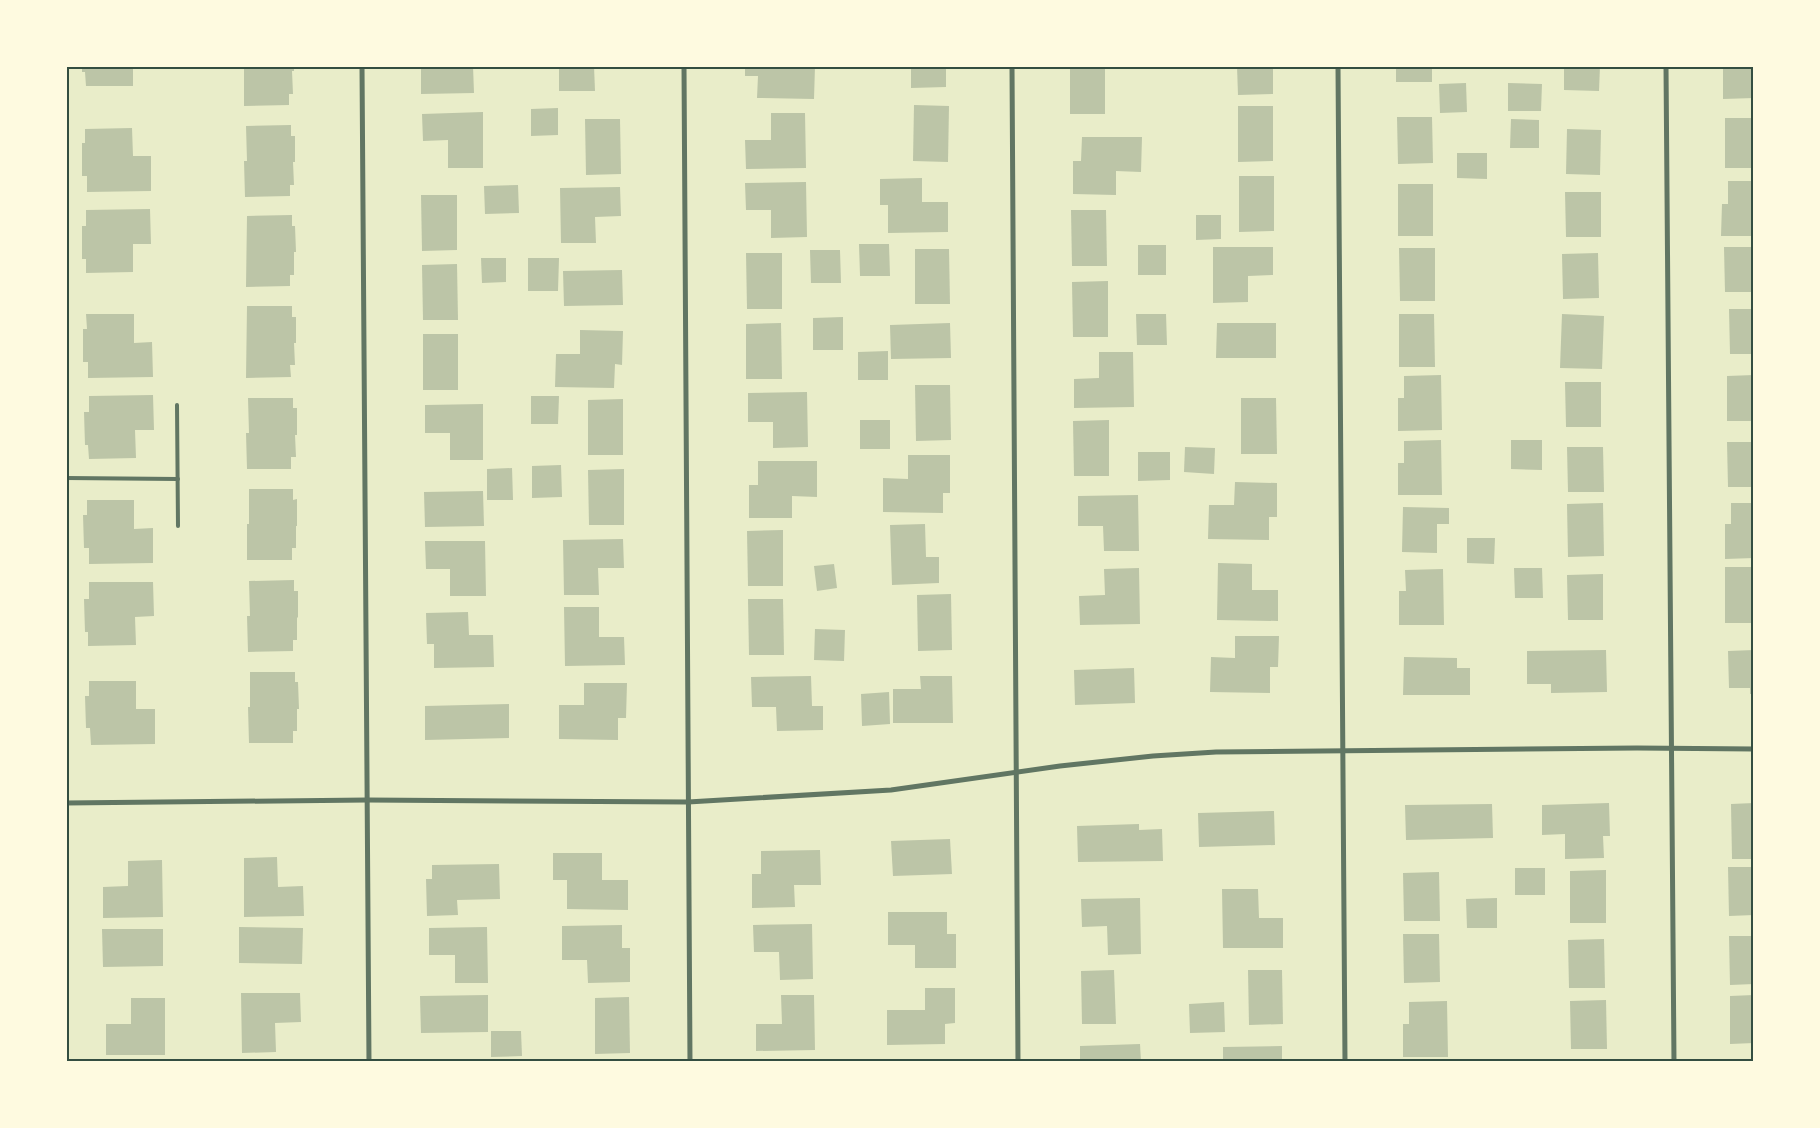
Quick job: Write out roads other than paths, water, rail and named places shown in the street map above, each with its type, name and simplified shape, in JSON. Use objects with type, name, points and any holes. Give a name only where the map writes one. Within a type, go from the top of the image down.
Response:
[{"type":"street","points":[[362,66],[369,1062]]},
{"type":"street","points":[[684,66],[690,1062]]},
{"type":"street","points":[[1012,66],[1018,1062]]},
{"type":"street","points":[[1338,66],[1345,1062]]},
{"type":"street","points":[[1666,66],[1674,1062]]},
{"type":"street","points":[[66,803],[367,800],[688,802],[891,790],[1060,766],[1153,756],[1216,752],[1754,749]]},
{"type":"lane","points":[[177,405],[178,526]]},
{"type":"lane","points":[[66,478],[178,479]]}]
